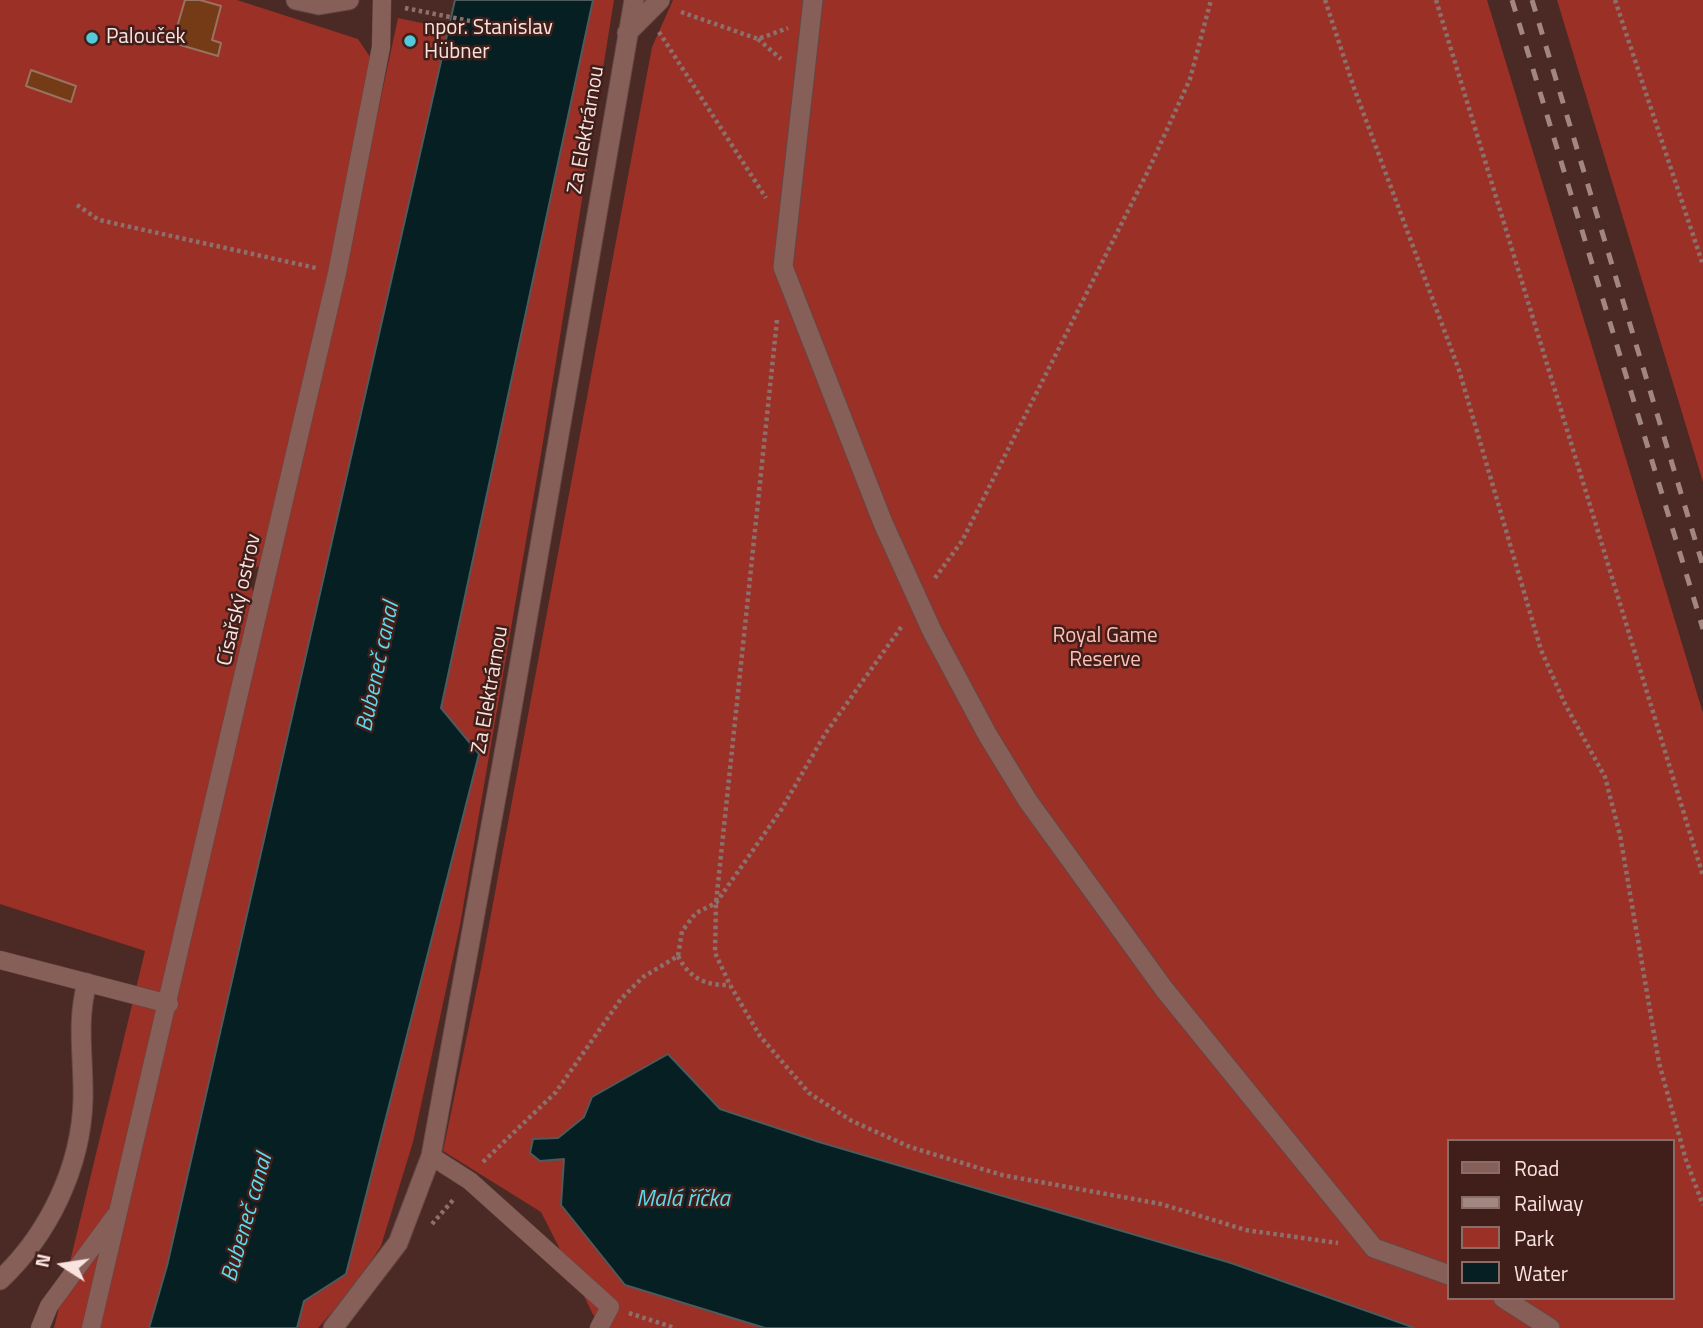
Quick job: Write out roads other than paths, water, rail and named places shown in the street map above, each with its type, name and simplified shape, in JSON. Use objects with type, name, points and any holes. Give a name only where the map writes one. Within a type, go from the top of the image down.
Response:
[{"type":"street","points":[[296,0],[327,5],[349,0]]},
{"type":"street","name":"Za Elektrárnou","points":[[333,1328],[398,1243],[431,1156],[507,737],[634,0]]},
{"type":"street","points":[[627,33],[655,6]]},
{"type":"street","points":[[812,9],[785,229],[783,267],[883,523],[919,601],[987,734],[1028,801],[1164,989],[1374,1248],[1448,1275]]},
{"type":"street","points":[[0,1280],[47,1221],[59,1199],[76,1151],[83,1100],[79,1028],[87,983]]},
{"type":"street","points":[[1506,1300],[1550,1328]]},
{"type":"lane","name":"Císařský ostrov","points":[[91,1328],[169,1004],[337,273],[381,47],[382,0]]},
{"type":"lane","points":[[2,960],[169,1004]]},
{"type":"lane","points":[[431,1156],[470,1181],[610,1307],[599,1328]]},
{"type":"lane","name":"Císařský ostrov","points":[[40,1328],[49,1306],[121,1207]]},
{"type":"water","name":"Bubeneč canal","points":[[455,0],[593,0],[441,708],[479,754],[346,1274],[304,1301],[297,1328],[149,1328],[167,1266]]},
{"type":"water","name":"Malá říčka","points":[[668,1054],[720,1109],[819,1142],[1231,1263],[1415,1328],[765,1328],[625,1285],[561,1205],[564,1159],[540,1161],[530,1153],[533,1139],[558,1138],[584,1117],[592,1097]]},
{"type":"railway","points":[[1512,0],[1703,629]]},
{"type":"railway","points":[[1532,0],[1703,566]]},
{"type":"place","name":"Palouček","points":[[92,38]]},
{"type":"place","name":"npor. Stanislav Hübner","points":[[410,41]]},
{"type":"park label","name":"Royal Game Reserve","points":[[1105,649]]}]
